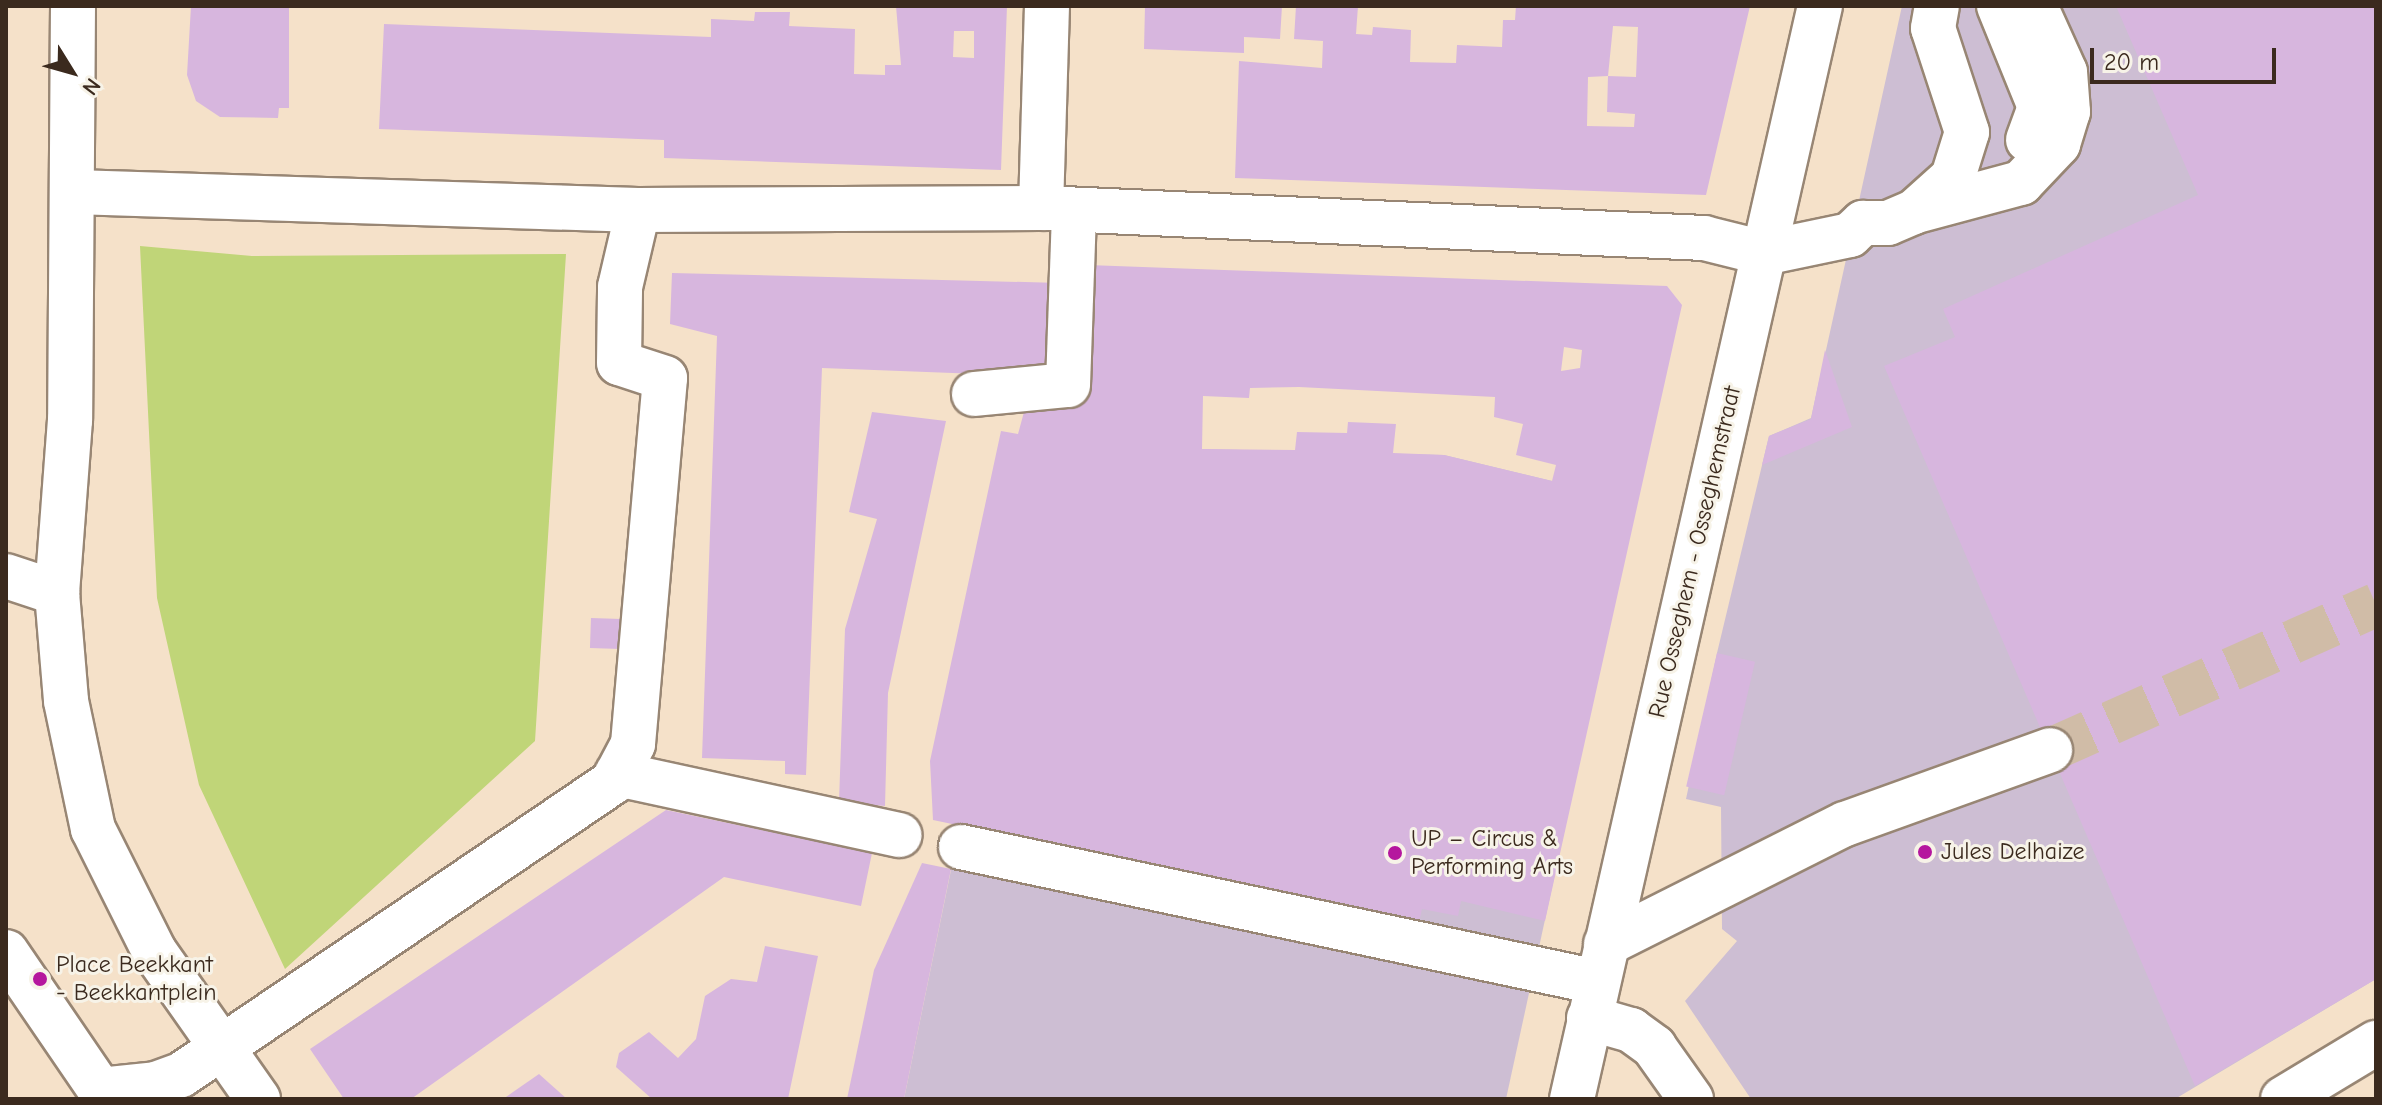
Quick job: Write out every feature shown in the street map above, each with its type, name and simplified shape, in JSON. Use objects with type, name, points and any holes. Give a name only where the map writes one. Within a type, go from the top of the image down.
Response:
[{"type":"street","points":[[73,6],[74,192],[57,593],[66,701],[93,829],[154,951],[219,1048],[258,1099]]},
{"type":"street","points":[[974,394],[1068,385],[1047,6]]},
{"type":"street","name":"Rue Osseghem - Osseghemstraat","points":[[1572,1099],[1820,6]]},
{"type":"street","points":[[1937,6],[1933,28],[1967,132],[1953,177]]},
{"type":"street","points":[[1914,212],[1953,177],[2010,158],[2035,131],[2035,86],[1999,6]]},
{"type":"street","points":[[74,192],[638,210],[1057,209],[1704,238],[1764,253],[2021,183],[2058,144],[2068,112],[2065,72],[2035,6]]},
{"type":"street","points":[[6,952],[100,1090],[156,1084],[219,1048],[617,774],[633,744],[665,378],[619,363],[620,287],[638,210]]},
{"type":"street","points":[[6,576],[57,593]]},
{"type":"street","points":[[6,602],[57,593]]},
{"type":"street","points":[[1597,981],[1845,824],[2050,750]]},
{"type":"street","points":[[617,774],[900,835]]},
{"type":"street","points":[[961,847],[1597,981],[1631,1030],[1654,1047],[1691,1099]]},
{"type":"street","points":[[2283,1099],[2376,1043]]},
{"type":"shaded area","points":[[1902,6],[2376,6],[2376,979],[2175,1099],[1751,1099],[1685,1001],[1737,941],[1722,929],[1721,807],[1686,799],[1717,653],[1769,436],[1811,418]]},
{"type":"shaded area","points":[[1202,449],[1444,455],[1636,501],[1506,1099],[904,1099],[951,870]]},
{"type":"green space","points":[[140,246],[252,256],[566,254],[535,741],[285,969],[199,785],[157,598]]},
{"type":"building","points":[[191,6],[289,6],[289,108],[279,108],[278,118],[220,117],[196,101],[187,75]]},
{"type":"building","points":[[896,6],[1007,6],[1001,170],[664,158],[664,140],[379,129],[384,24],[711,37],[711,19],[754,21],[755,12],[790,12],[789,26],[855,29],[854,74],[885,75],[885,65],[901,65]],"holes":[[[954,31],[974,31],[974,58],[953,57]]]},
{"type":"building","points":[[1145,6],[1282,6],[1280,39],[1244,37],[1244,53],[1144,49]]},
{"type":"building","points":[[1296,6],[1358,6],[1356,34],[1372,35],[1373,27],[1411,30],[1410,62],[1456,63],[1457,45],[1502,47],[1503,20],[1515,20],[1516,6],[1750,6],[1706,195],[1235,178],[1239,61],[1322,68],[1323,41],[1294,39]],"holes":[[[1613,26],[1638,27],[1636,77],[1608,76]],[[1608,76],[1607,112],[1635,114],[1634,127],[1587,126],[1588,77]]]},
{"type":"building","points":[[2116,6],[2376,6],[2376,979],[2195,1086],[1884,366],[1955,337],[1943,309],[2198,195]]},
{"type":"building","points":[[1088,265],[1667,286],[1682,305],[1545,921],[1461,901],[1458,916],[1422,909],[1419,922],[933,820],[930,761],[1001,431],[1018,434],[1024,412],[1084,403]],"holes":[[[1564,347],[1582,350],[1580,368],[1561,371]],[[1299,387],[1495,397],[1494,417],[1523,424],[1516,455],[1556,465],[1552,481],[1444,455],[1393,453],[1396,424],[1348,422],[1347,433],[1297,432],[1295,450],[1202,449],[1203,396],[1249,398],[1250,388]]]},
{"type":"building","points":[[672,273],[1060,283],[1056,377],[822,368],[806,775],[785,774],[785,761],[702,758],[717,336],[670,324]]},
{"type":"building","points":[[1825,350],[1852,427],[1762,465],[1769,436],[1811,419]]},
{"type":"building","points":[[872,412],[946,421],[888,693],[885,806],[839,802],[845,629],[877,519],[849,512]]},
{"type":"building","points":[[591,618],[621,619],[620,649],[590,648]]},
{"type":"building","points":[[1717,653],[1755,662],[1724,795],[1686,786]]},
{"type":"building","points":[[666,810],[872,853],[861,906],[724,877],[411,1099],[344,1099],[310,1049]]},
{"type":"building","points":[[922,863],[951,869],[904,1099],[847,1099],[874,970]]},
{"type":"building","points":[[765,946],[818,956],[788,1099],[652,1099],[616,1067],[619,1053],[649,1032],[678,1058],[696,1039],[705,996],[731,979],[757,982]]},
{"type":"building","points":[[539,1074],[567,1099],[503,1099]]},
{"type":"tunnel","points":[[2050,750],[2376,605]]},
{"type":"place","name":"Jules Delhaize","points":[[1925,852]]},
{"type":"place","name":"UP – Circus & Performing Arts","points":[[1395,853]]},
{"type":"place","name":"Place Beekkant - Beekkantplein","points":[[40,979]]}]
